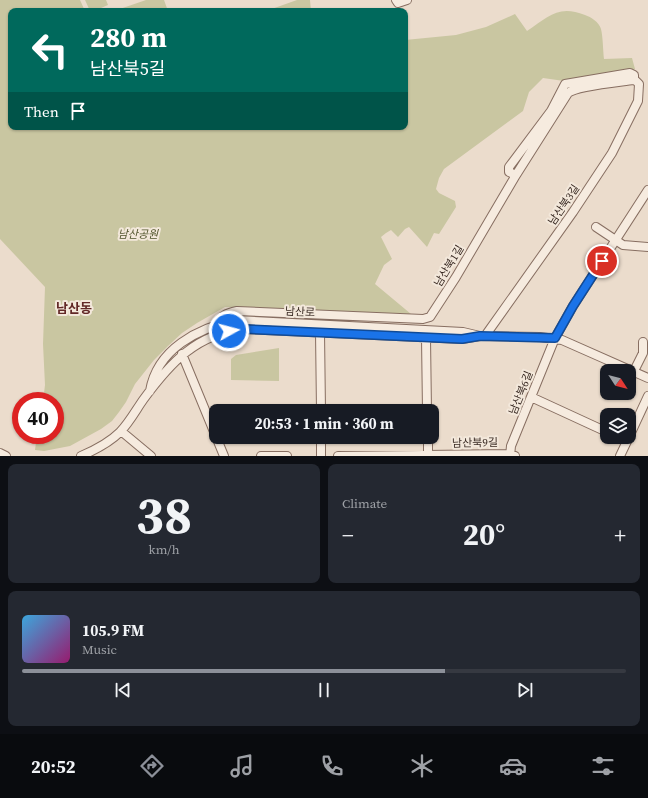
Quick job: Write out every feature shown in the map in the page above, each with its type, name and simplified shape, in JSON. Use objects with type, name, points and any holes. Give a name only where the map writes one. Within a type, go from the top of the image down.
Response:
[{"type":"street","points":[[396,0],[398,4],[407,0]]},
{"type":"street","name":"남산북3길","points":[[483,336],[573,212],[612,153],[638,101],[639,84],[634,80],[634,75],[630,73],[565,84],[551,111],[509,167],[509,172],[516,175]]},
{"type":"street","name":"남산북1길","points":[[215,326],[218,320],[225,315],[237,311],[428,318],[437,308],[516,175]]},
{"type":"street","name":"남산북6길","points":[[512,455],[511,446],[555,338],[573,306],[648,190]]},
{"type":"street","points":[[596,227],[623,244],[648,247]]},
{"type":"street","name":"남산로","points":[[150,391],[153,379],[158,369],[169,353],[186,338],[215,326],[236,320],[463,332],[483,336],[555,338],[570,342],[619,364]]},
{"type":"street","name":"남산로","points":[[81,456],[108,443],[121,431],[150,391],[170,366],[182,354],[202,341],[220,334],[238,329],[426,338],[462,339],[483,336]]},
{"type":"street","points":[[320,332],[321,404]]},
{"type":"street","points":[[426,338],[427,404]]},
{"type":"street","points":[[636,367],[642,355],[643,342]]},
{"type":"street","points":[[182,354],[224,456]]},
{"type":"street","name":"남산로","points":[[636,372],[648,378]]},
{"type":"street","points":[[636,421],[648,396]]},
{"type":"street","points":[[531,397],[600,429]]},
{"type":"street","points":[[121,431],[151,456]]},
{"type":"street","points":[[321,444],[321,456]]},
{"type":"street","points":[[428,444],[428,455]]},
{"type":"street","points":[[620,456],[625,444]]},
{"type":"street","name":"남산북9길","points":[[338,456],[512,455]]},
{"type":"street","points":[[261,456],[287,456]]},
{"type":"green space","name":"남산공원","points":[[0,0],[80,0],[84,8],[8,8],[8,130],[408,130],[408,40],[456,35],[486,27],[515,14],[527,31],[547,17],[560,12],[576,12],[587,16],[592,18],[600,26],[604,59],[632,58],[635,69],[564,81],[543,78],[529,92],[523,111],[444,169],[439,178],[436,189],[439,193],[455,201],[456,207],[439,234],[434,233],[427,247],[409,227],[405,229],[398,237],[391,230],[381,237],[392,259],[384,265],[375,284],[411,314],[225,307],[182,333],[154,360],[135,384],[126,402],[112,421],[101,429],[70,446],[44,451],[35,450],[36,444],[64,444],[64,392],[44,392],[43,344],[45,287],[0,239]]},
{"type":"green space","points":[[85,0],[106,0],[108,5],[101,8],[89,8]]},
{"type":"green space","points":[[146,0],[164,0],[167,8],[123,8]]},
{"type":"green space","points":[[297,0],[310,0],[311,8],[274,8]]},
{"type":"green space","points":[[279,348],[279,381],[231,380],[231,359],[236,355]]},
{"type":"district","name":"남산동","points":[[74,308]]},
{"type":"route","points":[[229,331],[245,329],[462,339],[480,336],[555,338],[573,306],[602,261]]}]
